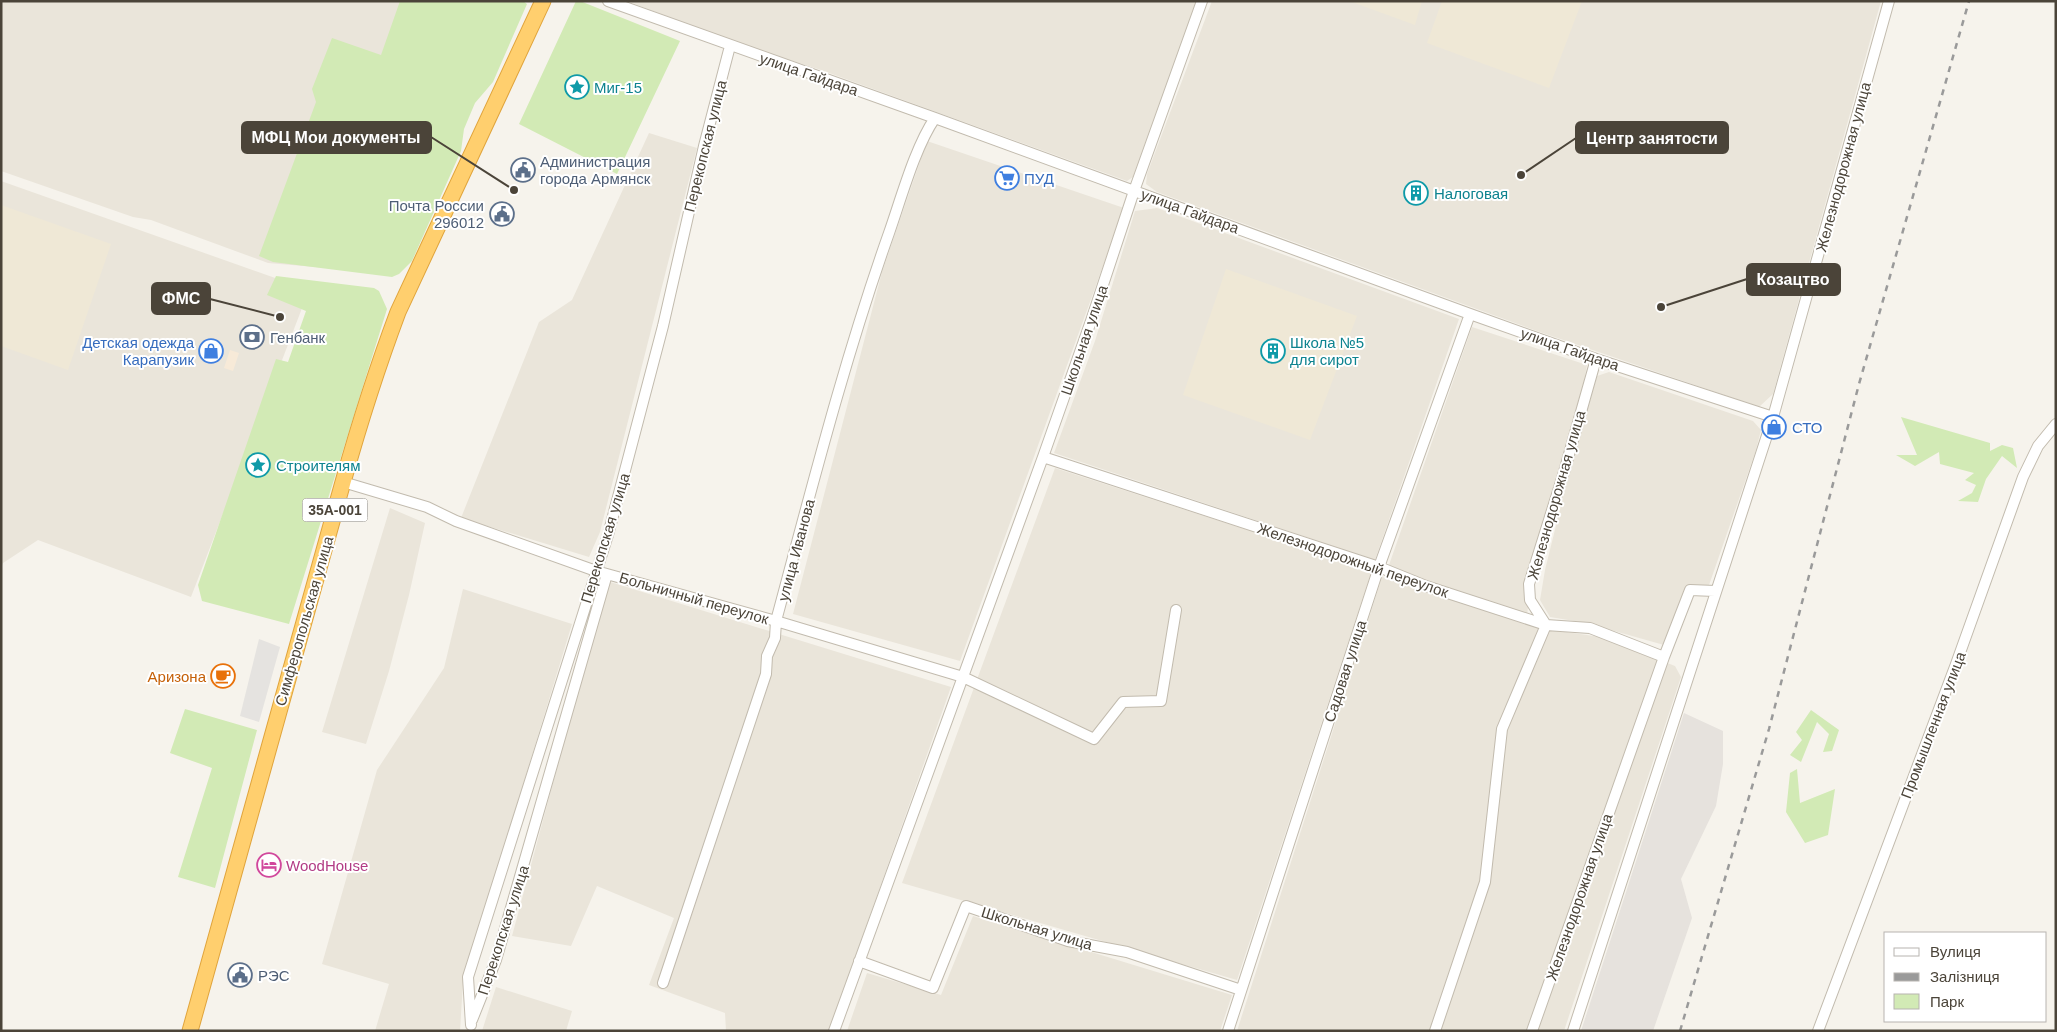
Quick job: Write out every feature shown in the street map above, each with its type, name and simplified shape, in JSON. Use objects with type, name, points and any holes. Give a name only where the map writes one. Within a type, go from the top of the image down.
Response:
[{"type":"highway","name":"Симферопольская улица","points":[[190,1031],[365,407],[398,312],[543,1]]},
{"type":"street","name":"улица Гайдара","points":[[608,1],[1596,359],[1774,417]]},
{"type":"street","name":"Школьная улица","points":[[834,1031],[1043,456],[1091,321],[1134,191],[1202,1]]},
{"type":"street","name":"Железнодорожная улица","points":[[1574,1031],[1715,591],[1774,417],[1888,1]]},
{"type":"street","name":"Перекопская улица","points":[[470,1028],[468,977],[608,535],[663,326],[704,146],[730,46]]},
{"type":"street","name":"улица Иванова","points":[[663,983],[766,674],[767,656],[775,638],[776,621],[865,301],[911,171],[929,127],[935,118]]},
{"type":"street","name":"Садовая улица","points":[[1228,1031],[1379,567],[1470,314]]},
{"type":"street","name":"Железнодорожная улица","points":[[1546,625],[1530,600],[1528,584],[1564,472],[1596,359]]},
{"type":"street","name":"Промышленная улица","points":[[1818,1031],[1956,664],[2023,477],[2038,446],[2056,424]]},
{"type":"street","name":"Железнодорожный переулок","points":[[1043,456],[1379,567],[1426,586],[1546,625],[1590,628],[1664,657]]},
{"type":"street","name":"Больничный переулок","points":[[343,482],[427,507],[456,521],[596,571],[776,621],[963,677]]},
{"type":"street","name":"Перекопская улица","points":[[470,1028],[496,960],[607,574]]},
{"type":"street","name":"Железнодорожная улица","points":[[1532,1031],[1664,657],[1690,590],[1715,591]]},
{"type":"street","points":[[963,677],[1094,739],[1123,702],[1160,701],[1176,610]]},
{"type":"street","points":[[1435,1031],[1485,882],[1502,729],[1546,625]]},
{"type":"street","name":"Школьная улица","points":[[859,961],[933,988],[966,906],[1068,941],[1127,952],[1240,990]]},
{"type":"shaded area","points":[[1,1],[523,1],[363,271],[268,263],[151,220],[133,217],[1,171]]},
{"type":"shaded area","points":[[627,1],[1197,1],[1133,177],[1127,181],[821,70],[742,45]]},
{"type":"shaded area","points":[[1212,1],[1881,1],[1773,394],[1759,407],[1534,330],[1157,192],[1146,184],[1147,174]]},
{"type":"shaded area","points":[[1349,1],[1422,1],[1415,25]]},
{"type":"shaded area","points":[[1442,1],[1582,1],[1549,88],[1427,43]]},
{"type":"shaded area","points":[[649,133],[697,148],[600,532],[589,557],[461,518],[539,322],[572,300]]},
{"type":"shaded area","points":[[927,141],[1124,208],[960,661],[793,614],[882,272]]},
{"type":"shaded area","points":[[1,181],[309,290],[191,597],[38,540],[3,563],[1,568]]},
{"type":"shaded area","points":[[1,205],[111,244],[68,370],[1,346]]},
{"type":"shaded area","points":[[1157,208],[1459,319],[1375,560],[1054,453],[1095,341],[1135,211]]},
{"type":"shaded area","points":[[1226,269],[1357,316],[1310,440],[1183,395]]},
{"type":"shaded area","points":[[1472,327],[1587,365],[1536,549],[1526,598],[1527,616],[1427,581],[1389,565]]},
{"type":"shaded area","points":[[230,350],[239,353],[233,371],[224,368]]},
{"type":"shaded area","points":[[1609,372],[1753,421],[1761,430],[1756,450],[1708,588],[1691,589],[1664,645],[1586,623],[1550,617],[1540,600],[1545,570],[1567,481],[1597,376]]},
{"type":"shaded area","points":[[1055,468],[1372,570],[1237,980],[902,883]]},
{"type":"shaded area","points":[[390,508],[425,523],[389,671],[366,744],[322,732]]},
{"type":"shaded area","points":[[1382,577],[1545,629],[1601,637],[1675,666],[1681,677],[1564,1031],[1237,1031]]},
{"type":"shaded area","points":[[607,581],[951,687],[829,1031],[726,1031],[725,1013],[649,985],[674,918],[597,886],[571,946],[512,936]]},
{"type":"shaded area","points":[[463,589],[572,624],[463,982],[460,1031],[375,1031],[389,984],[322,964],[377,770],[444,668]]},
{"type":"shaded area","points":[[259,639],[280,647],[259,722],[240,716]]},
{"type":"shaded area","points":[[1684,713],[1723,731],[1723,764],[1716,806],[1681,879],[1692,918],[1653,1031],[1581,1031]]},
{"type":"shaded area","points":[[973,916],[1232,995],[1220,1031],[847,1031],[867,973],[941,995]]},
{"type":"shaded area","points":[[496,987],[572,1011],[566,1031],[482,1031]]},
{"type":"green space","points":[[400,1],[523,1],[527,4],[493,82],[475,103],[464,129],[461,151],[412,261],[399,274],[392,277],[273,262],[259,256],[316,102],[312,89],[332,38],[381,55]]},
{"type":"green space","points":[[576,1],[680,41],[617,174],[519,124]]},
{"type":"green space","points":[[276,276],[374,288],[379,291],[387,309],[289,624],[202,601],[198,585],[276,359],[288,362],[306,311],[267,295]]},
{"type":"green space","points":[[1901,417],[1990,443],[1990,451],[2002,445],[2013,448],[2017,468],[2002,456],[1986,479],[1978,502],[1958,501],[1972,493],[1976,485],[1965,480],[1974,473],[1940,464],[1939,452],[1915,466],[1896,455],[1917,455]]},
{"type":"green space","points":[[185,709],[257,730],[215,888],[178,877],[212,768],[170,753]]},
{"type":"green space","points":[[1811,710],[1839,730],[1832,751],[1823,752],[1829,734],[1817,722],[1801,762],[1790,755],[1802,740],[1796,732]]},
{"type":"green space","points":[[1797,769],[1800,803],[1835,789],[1828,835],[1805,843],[1786,812],[1790,773]]},
{"type":"railway","points":[[1680,1031],[1769,729],[1859,384],[1969,1]]},
{"type":"place","name":"Миг-15","points":[[577,87]]},
{"type":"place","name":"Администрация города Армянск","points":[[523,170]]},
{"type":"place","name":"Центр занятости","points":[[1521,175]]},
{"type":"place","name":"ПУД","points":[[1007,178]]},
{"type":"place","name":"МФЦ Мои документы","points":[[514,190]]},
{"type":"place","name":"Налоговая","points":[[1416,193]]},
{"type":"place","name":"Почта России 296012","points":[[502,214]]},
{"type":"place","name":"Козацтво","points":[[1661,307]]},
{"type":"place","name":"ФМС","points":[[280,317]]},
{"type":"place","name":"Генбанк","points":[[252,337]]},
{"type":"place","name":"Детская одежда Карапузик","points":[[211,351]]},
{"type":"place","name":"Школа №5 для сирот","points":[[1273,351]]},
{"type":"place","name":"СТО","points":[[1774,427]]},
{"type":"place","name":"Строителям","points":[[258,465]]},
{"type":"place","name":"Аризона","points":[[223,676]]},
{"type":"place","name":"WoodHouse","points":[[269,865]]},
{"type":"place","name":"РЭС","points":[[240,975]]}]
